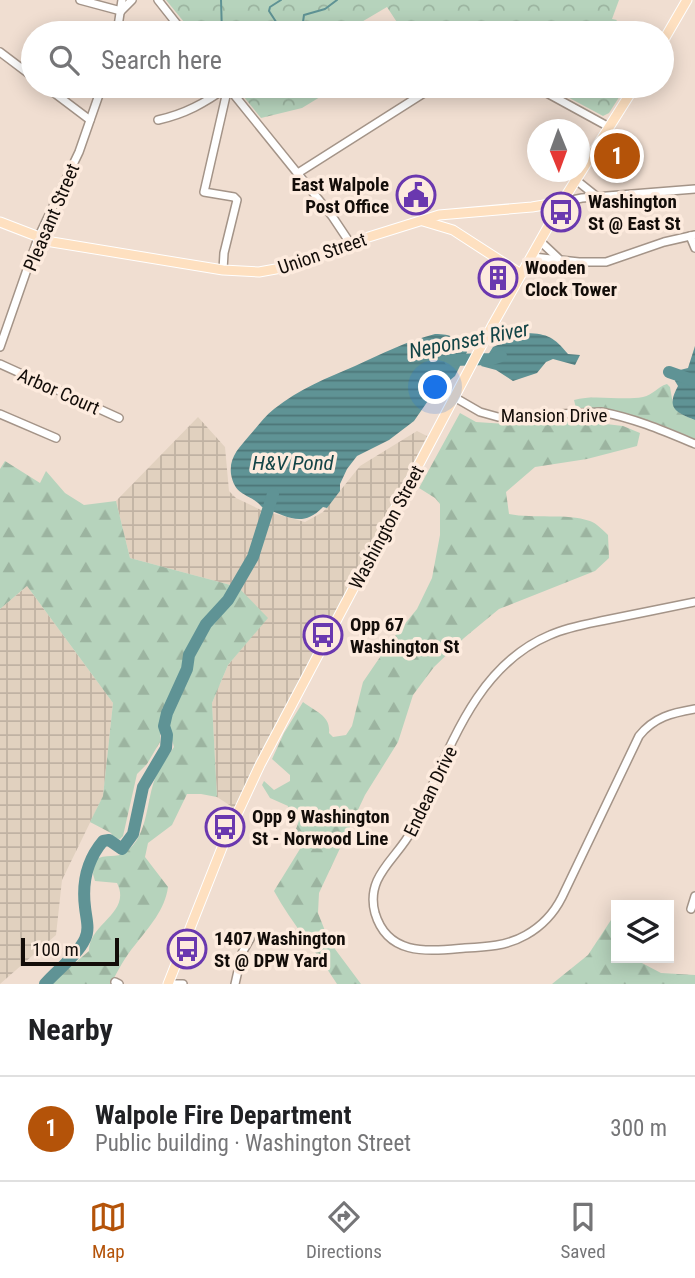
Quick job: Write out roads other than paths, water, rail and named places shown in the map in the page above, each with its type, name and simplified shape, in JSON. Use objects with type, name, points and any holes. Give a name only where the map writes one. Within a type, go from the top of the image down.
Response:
[{"type":"main road","points":[[674,22],[687,0]]},
{"type":"main road","name":"Washington Street","points":[[590,158],[627,98]]},
{"type":"main road","name":"Washington Street","points":[[168,984],[225,840],[260,765],[487,334],[575,182]]},
{"type":"main road","name":"Union Street","points":[[0,222],[38,238],[107,252],[223,270],[259,272],[281,270],[350,243],[439,215],[562,202]]},
{"type":"main road","points":[[421,220],[453,230],[521,274]]},
{"type":"street","points":[[80,0],[121,11]]},
{"type":"street","points":[[119,21],[122,0]]},
{"type":"street","points":[[121,11],[132,0]]},
{"type":"street","points":[[158,0],[175,21]]},
{"type":"street","points":[[0,52],[21,68]]},
{"type":"street","points":[[61,98],[90,120]]},
{"type":"street","name":"Pleasant Street","points":[[0,347],[38,238],[79,152],[98,98]]},
{"type":"street","points":[[158,120],[196,108],[210,98]]},
{"type":"street","points":[[223,270],[224,253],[237,200],[234,197],[204,192],[224,98]]},
{"type":"street","points":[[237,98],[332,216],[350,243]]},
{"type":"street","points":[[298,173],[416,98]]},
{"type":"street","points":[[556,98],[609,127]]},
{"type":"street","points":[[578,182],[596,197]]},
{"type":"street","points":[[562,202],[695,190]]},
{"type":"street","points":[[533,257],[606,262],[664,242],[692,236],[695,248]]},
{"type":"street","points":[[541,242],[559,259]]},
{"type":"street","name":"Arbor Court","points":[[0,364],[118,418]]},
{"type":"street","name":"Mansion Drive","points":[[456,392],[480,412],[498,417],[601,412],[653,426],[695,444]]},
{"type":"street","points":[[0,414],[56,438]]},
{"type":"street","name":"Endean Drive","points":[[695,602],[558,632],[525,648],[501,667],[474,702],[407,838],[377,877],[373,904],[383,929],[398,943],[424,951],[501,945],[533,930],[553,912],[562,897],[639,736],[661,717],[695,709]]},
{"type":"street","points":[[691,909],[695,896]]},
{"type":"street","points":[[235,984],[242,953],[250,939]]},
{"type":"street","points":[[168,984],[183,984]]},
{"type":"water","points":[[527,333],[550,338],[568,354],[580,355],[575,365],[553,359],[546,362],[537,373],[513,381],[496,370],[481,366],[493,347]]},
{"type":"water","name":"H&V Pond","points":[[435,334],[454,338],[467,352],[455,376],[432,395],[414,421],[389,440],[357,456],[347,469],[340,484],[340,491],[327,508],[323,507],[308,518],[294,519],[262,507],[236,487],[231,474],[233,458],[274,409],[324,380],[394,348]]},
{"type":"water","points":[[695,346],[695,420],[678,412],[674,408],[673,399],[678,386],[675,381],[680,370],[688,368]]},
{"type":"waterway","points":[[221,0],[222,21]]},
{"type":"waterway","points":[[276,21],[269,11],[270,7],[281,0]]},
{"type":"waterway","points":[[303,21],[304,15],[325,9],[337,0]]},
{"type":"waterway","name":"Neponset River","points":[[450,360],[492,359],[501,356]]},
{"type":"waterway","name":"Neponset River","points":[[669,372],[695,381]]},
{"type":"waterway","name":"Neponset River","points":[[45,984],[72,957],[85,939],[87,927],[84,889],[89,864],[103,841],[109,840],[122,849],[133,834],[143,787],[166,748],[167,735],[164,726],[167,713],[187,669],[189,655],[206,624],[228,600],[253,557],[273,494]]},
{"type":"place","name":"Walpole Fire Department","points":[[617,156]]},
{"type":"place","name":"East Walpole Post Office","points":[[416,195]]},
{"type":"place","name":"Washington St @ East St","points":[[561,212]]},
{"type":"place","name":"Wooden Clock Tower","points":[[498,278]]},
{"type":"place","name":"Opp 67 Washington St","points":[[323,635]]},
{"type":"place","name":"Opp 9 Washington St - Norwood Line","points":[[225,827]]},
{"type":"place","name":"1407 Washington St @ DPW Yard","points":[[187,949]]}]
